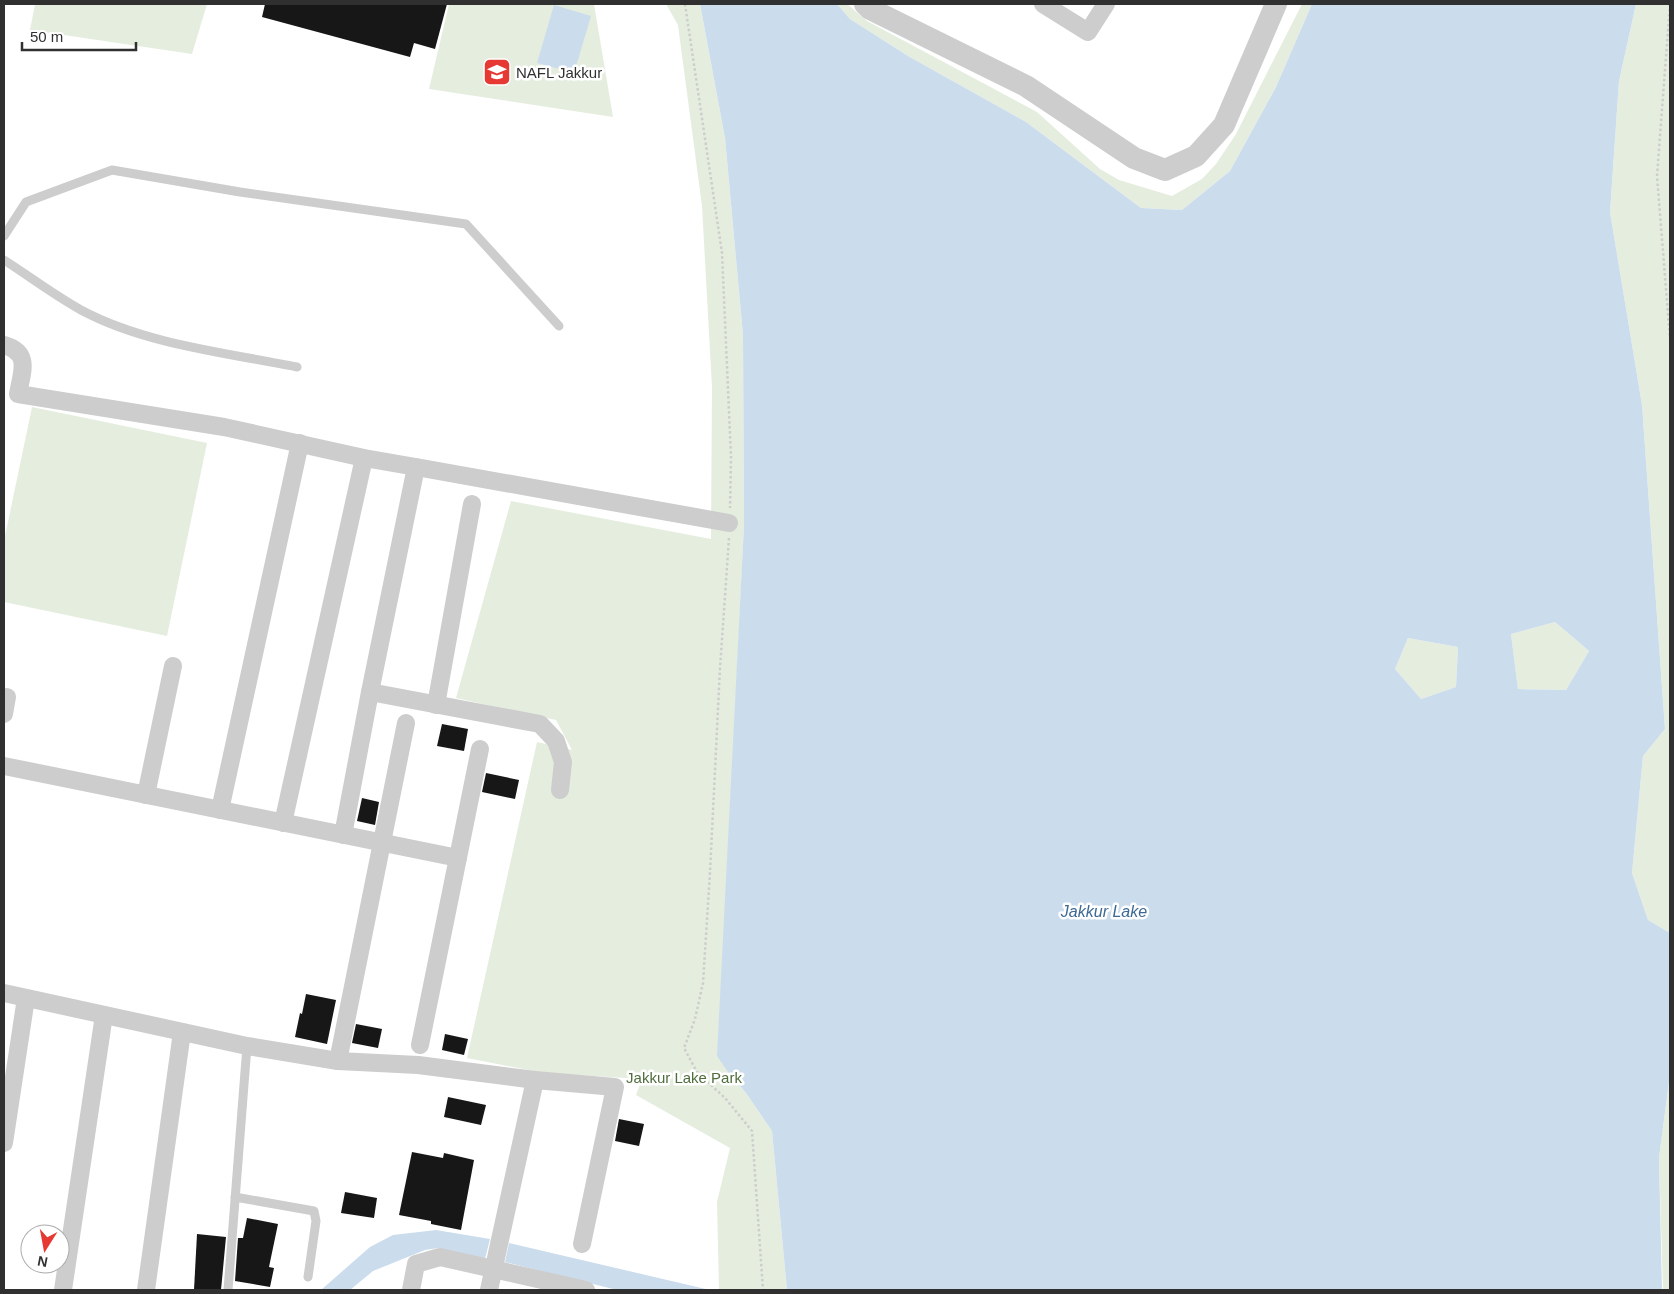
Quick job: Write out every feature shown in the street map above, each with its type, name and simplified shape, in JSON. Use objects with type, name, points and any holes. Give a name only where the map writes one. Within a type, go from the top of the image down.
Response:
[{"type":"street","points":[[865,4],[870,9],[1026,86],[1134,158],[1165,170],[1196,156],[1224,125],[1276,4]]},
{"type":"street","points":[[1043,4],[1088,32],[1106,4]]},
{"type":"street","points":[[4,345],[12,347],[19,352],[23,360],[18,394],[224,427],[364,458],[729,523]]},
{"type":"street","points":[[220,810],[300,443]]},
{"type":"street","points":[[284,823],[364,458]]},
{"type":"street","points":[[343,835],[416,467]]},
{"type":"street","points":[[436,704],[472,504]]},
{"type":"street","points":[[146,795],[173,666]]},
{"type":"street","points":[[370,692],[540,724],[556,741],[563,762],[560,790]]},
{"type":"street","points":[[338,1061],[406,724]]},
{"type":"street","points":[[420,1045],[480,749]]},
{"type":"street","points":[[4,766],[458,858]]},
{"type":"street","points":[[4,994],[248,1046],[338,1061],[418,1065],[615,1088],[582,1244]]},
{"type":"street","points":[[4,1143],[26,998]]},
{"type":"street","points":[[63,1290],[104,1015]]},
{"type":"street","points":[[146,1290],[182,1032]]},
{"type":"street","points":[[489,1290],[535,1080]]},
{"type":"street","points":[[411,1290],[416,1264],[440,1258],[586,1290]]},
{"type":"lane","points":[[4,236],[26,202],[112,170],[240,192],[466,224],[559,326]]},
{"type":"lane","points":[[4,260],[81,310],[124,329],[164,341],[297,366]]},
{"type":"lane","points":[[228,1290],[248,1046]]},
{"type":"lane","points":[[235,1197],[314,1211],[316,1221],[308,1277]]},
{"type":"path","points":[[685,4],[722,253],[731,457],[729,523],[703,983],[695,1019],[684,1048],[697,1072],[725,1098],[752,1131],[763,1290]]},
{"type":"path","points":[[1670,4],[1657,176],[1670,339]]},
{"type":"green space","points":[[35,4],[207,4],[192,54],[30,30]]},
{"type":"green space","points":[[449,4],[594,4],[613,117],[429,89]]},
{"type":"green space","name":"Jakkur Lake Park","points":[[666,4],[700,4],[725,138],[743,335],[744,525],[724,944],[728,1072],[746,1093],[772,1131],[787,1290],[719,1290],[717,1202],[730,1148],[636,1095],[642,1079],[544,1073],[467,1058],[537,742],[572,750],[556,720],[456,698],[511,501],[711,539],[712,387],[702,206],[678,25]]},
{"type":"green space","points":[[837,4],[847,4],[867,21],[1037,112],[1100,169],[1119,180],[1172,196],[1202,179],[1216,164],[1236,134],[1302,4],[1312,4],[1276,87],[1230,171],[1182,210],[1141,208],[1026,122],[908,56],[850,19]]},
{"type":"green space","points":[[1636,4],[1670,4],[1670,933],[1648,920],[1632,873],[1643,756],[1665,729],[1642,405],[1610,212],[1619,81]]},
{"type":"green space","points":[[32,407],[207,443],[167,636],[4,602],[4,541]]},
{"type":"green space","points":[[1555,622],[1589,651],[1566,690],[1518,689],[1511,634]]},
{"type":"green space","points":[[1408,638],[1458,647],[1456,687],[1421,699],[1395,669]]},
{"type":"green space","points":[[1670,1074],[1670,1290],[1663,1290],[1659,1158]]},
{"type":"water","name":"Jakkur Lake","points":[[700,4],[837,4],[850,19],[908,56],[1026,122],[1141,208],[1182,210],[1230,171],[1276,87],[1312,4],[1636,4],[1619,81],[1610,212],[1642,405],[1665,729],[1643,756],[1632,873],[1648,920],[1670,933],[1670,1074],[1659,1158],[1662,1290],[787,1290],[772,1131],[746,1093],[717,1056],[744,525],[743,335],[725,138]],"holes":[[[1555,622],[1589,651],[1566,690],[1518,689],[1511,634]],[[1408,638],[1458,647],[1456,687],[1421,699],[1395,669]]]},
{"type":"water","points":[[554,5],[591,16],[574,73],[537,63]]},
{"type":"water","points":[[436,1230],[490,1239],[485,1259],[438,1248],[425,1250],[373,1271],[350,1290],[321,1290],[370,1247],[393,1235]]},
{"type":"water","points":[[509,1243],[710,1290],[617,1290],[505,1262]]},
{"type":"building","points":[[265,4],[447,4],[435,49],[414,43],[410,57],[262,17]]},
{"type":"building","points":[[442,724],[468,729],[464,751],[437,746]]},
{"type":"building","points":[[486,773],[519,780],[515,799],[482,792]]},
{"type":"building","points":[[362,798],[379,802],[375,825],[357,821]]},
{"type":"building","points":[[306,994],[336,1000],[327,1044],[295,1037]]},
{"type":"building","points":[[356,1024],[382,1029],[378,1048],[352,1043]]},
{"type":"building","points":[[445,1034],[468,1039],[464,1055],[442,1050]]},
{"type":"building","points":[[448,1097],[486,1105],[481,1125],[444,1117]]},
{"type":"building","points":[[619,1119],[644,1124],[639,1146],[615,1141]]},
{"type":"building","points":[[412,1152],[443,1158],[444,1153],[474,1160],[461,1230],[431,1224],[431,1221],[399,1215]]},
{"type":"building","points":[[345,1192],[377,1198],[374,1218],[341,1213]]},
{"type":"building","points":[[247,1218],[278,1224],[269,1267],[274,1268],[270,1287],[235,1281],[238,1238],[243,1238]]},
{"type":"building","points":[[197,1234],[226,1237],[221,1290],[194,1290]]},
{"type":"place","name":"NAFL Jakkur","points":[[497,72]]}]
